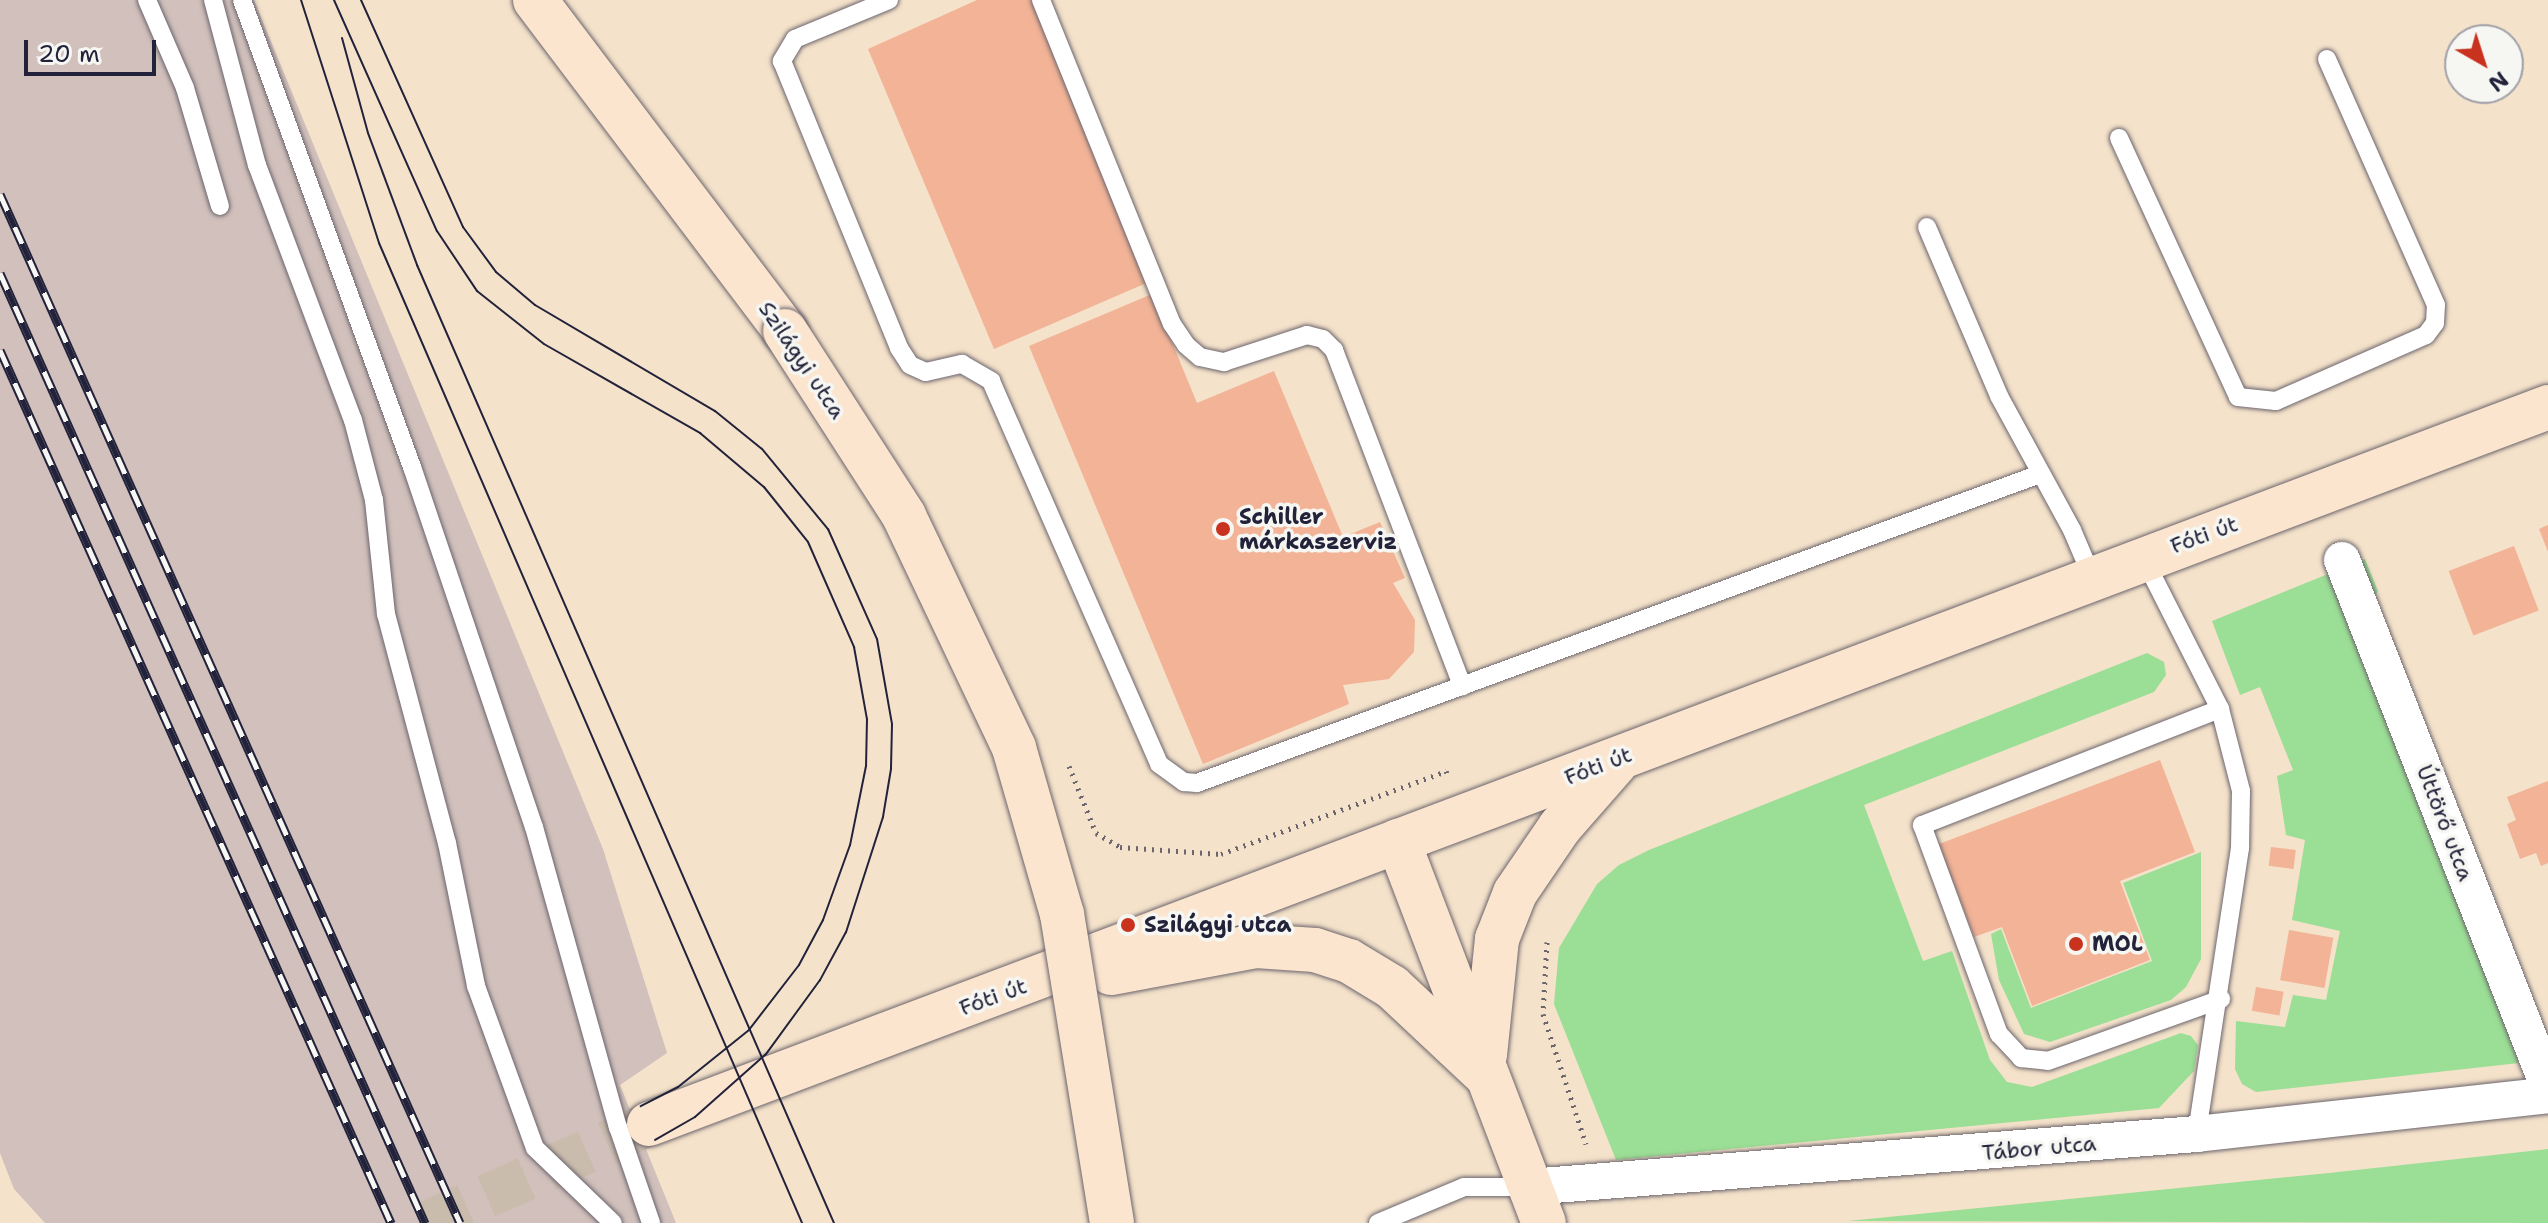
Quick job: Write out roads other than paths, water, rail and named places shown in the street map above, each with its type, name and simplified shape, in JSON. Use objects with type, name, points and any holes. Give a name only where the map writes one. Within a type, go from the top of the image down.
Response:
[{"type":"street","name":"Szilágyi utca","points":[[535,0],[785,331],[904,516],[1014,748],[1065,928],[1112,1223]]},
{"type":"street","name":"Fóti út","points":[[649,1124],[1010,991],[2143,557],[2548,407]]},
{"type":"street","name":"Úttörő utca","points":[[2342,560],[2548,1086]]},
{"type":"street","points":[[1484,1073],[1497,939],[1515,893],[1560,827],[1620,758]]},
{"type":"street","points":[[1398,841],[1484,1073],[1537,1205]]},
{"type":"street","points":[[1010,991],[1256,946],[1315,950],[1349,961],[1392,987],[1484,1073]]},
{"type":"street","name":"Tábor utca","points":[[1537,1205],[1600,1184],[2197,1134],[2548,1095]]},
{"type":"lane","points":[[147,0],[185,88],[220,206]]},
{"type":"lane","points":[[213,0],[257,165],[357,434],[374,500],[386,614],[447,843],[476,986],[535,1148],[613,1223]]},
{"type":"lane","points":[[242,0],[401,437],[529,812],[618,1127],[651,1223]]},
{"type":"lane","points":[[889,0],[795,39],[782,61],[891,331],[910,365],[926,372],[962,364],[991,381],[1159,764],[1184,782],[1197,783],[2040,474]]},
{"type":"lane","points":[[1041,0],[1172,324],[1186,345],[1200,357],[1224,362],[1307,335],[1323,339],[1334,350],[1462,686]]},
{"type":"lane","points":[[2119,138],[2238,397],[2276,401],[2426,335],[2435,323],[2436,305],[2327,59]]},
{"type":"lane","points":[[1927,227],[1999,396],[2092,577]]},
{"type":"lane","points":[[2143,557],[2220,709],[2241,791],[2240,848],[2221,999],[2197,1134]]},
{"type":"lane","points":[[2220,709],[1922,825],[1999,1034],[2021,1058],[2048,1061],[2221,999]]},
{"type":"lane","points":[[1378,1223],[1464,1187],[1537,1205]]},
{"type":"tunnel","points":[[426,1223],[649,1124]]},
{"type":"tram line","points":[[301,0],[379,243],[802,1223]]},
{"type":"tram line","points":[[334,0],[437,231],[477,291],[544,344],[700,433],[764,487],[808,542],[854,647],[867,719],[866,766],[850,845],[823,920],[799,965],[749,1030],[678,1087],[641,1106]]},
{"type":"tram line","points":[[361,0],[463,227],[496,272],[535,305],[715,411],[762,449],[828,529],[877,639],[892,724],[891,769],[883,817],[846,932],[820,980],[766,1054],[695,1117],[655,1140]]},
{"type":"tram line","points":[[342,38],[368,133],[417,265],[834,1223]]},
{"type":"railway","points":[[0,194],[460,1223]]},
{"type":"railway","points":[[0,273],[425,1223]]},
{"type":"railway","points":[[0,350],[391,1223]]},
{"type":"place","name":"Schiller márkaszerviz","points":[[1223,529]]},
{"type":"place","name":"Szilágyi utca","points":[[1128,925]]},
{"type":"place","name":"MOL","points":[[2076,944]]}]
